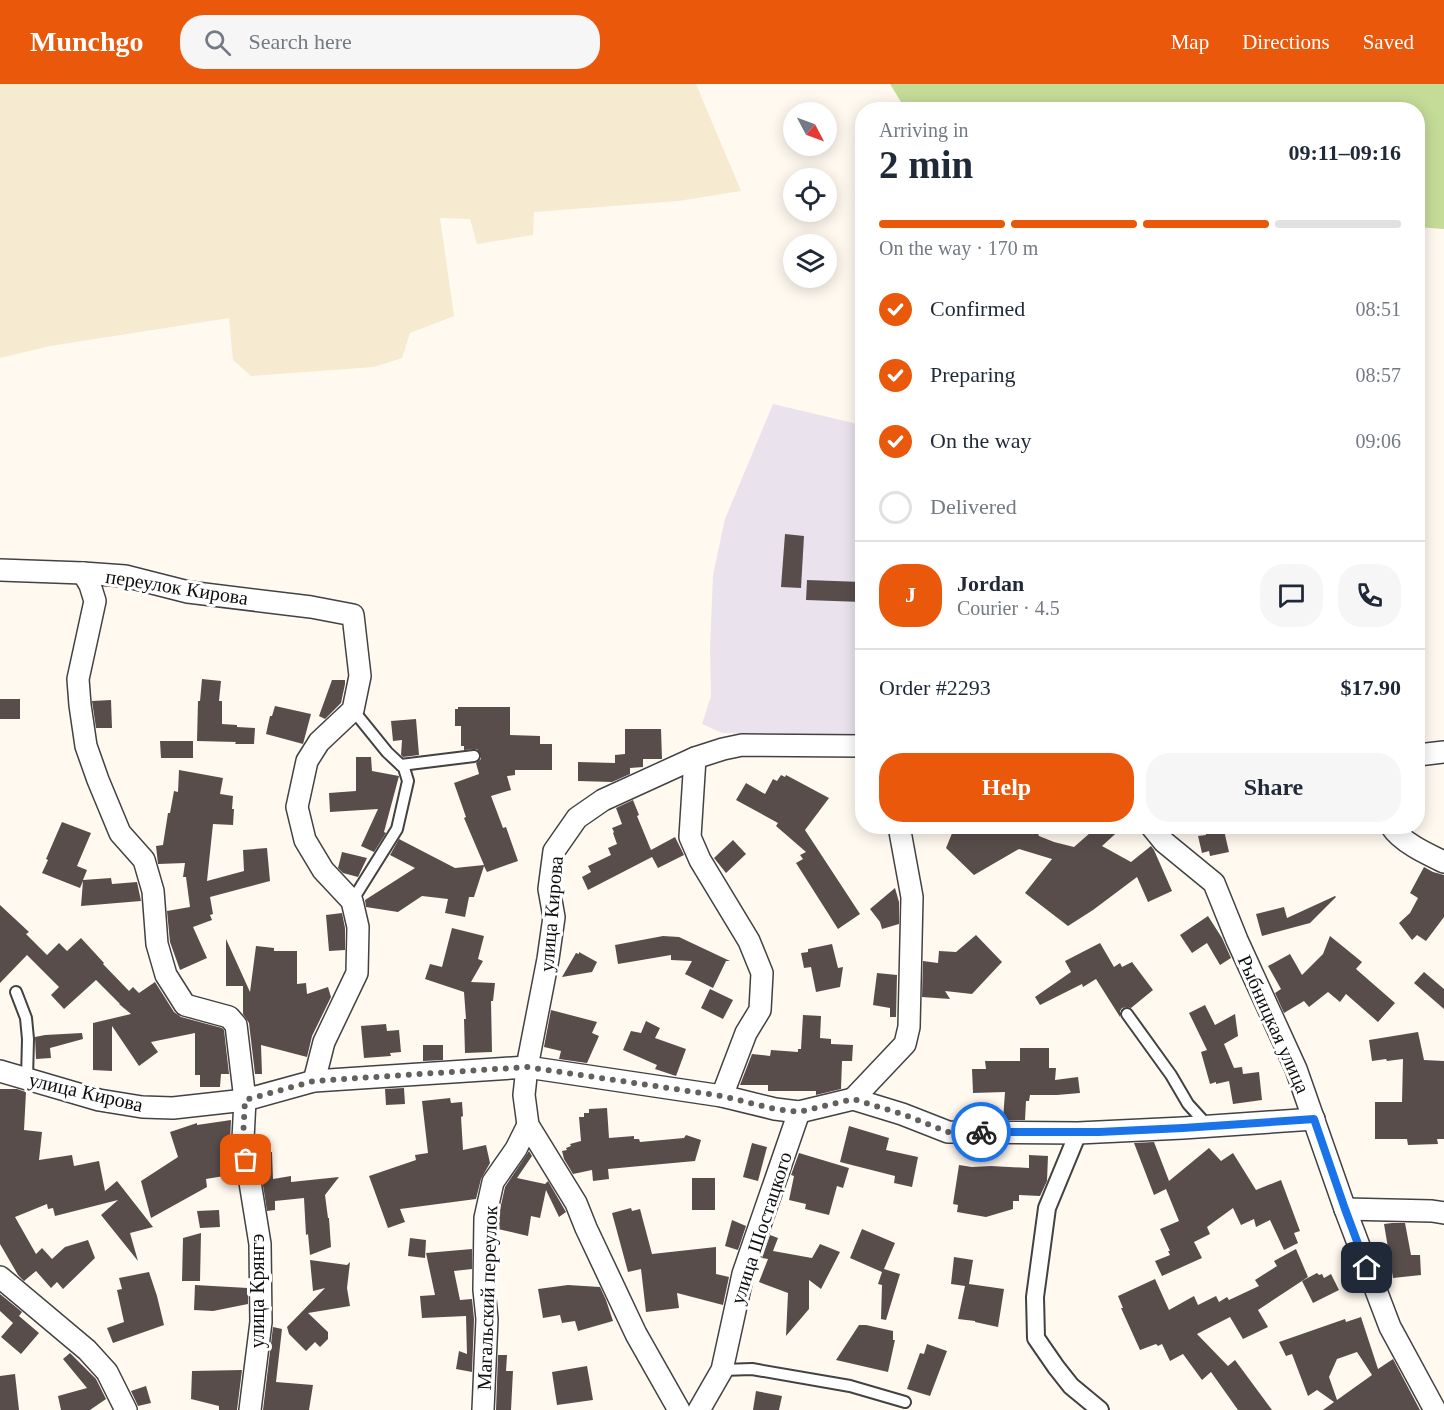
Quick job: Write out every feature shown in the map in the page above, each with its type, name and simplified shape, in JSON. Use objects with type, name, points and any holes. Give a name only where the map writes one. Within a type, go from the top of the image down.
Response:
[{"type":"street","name":"переулок Кирова","points":[[0,570],[126,576],[188,592],[311,607],[353,615],[360,676],[353,710]]},
{"type":"street","name":"улица Крянгэ","points":[[83,573],[90,585],[95,602],[78,679],[86,746],[120,833],[144,860],[153,891],[157,944],[166,975],[185,1005],[229,1017],[236,1025],[245,1100],[243,1139],[260,1244],[261,1322],[250,1410]]},
{"type":"street","points":[[314,1081],[324,1042],[357,973],[358,927],[352,901],[323,870],[305,840],[297,807],[306,761],[319,742],[353,710]]},
{"type":"street","name":"улица Кирова","points":[[0,1071],[99,1100],[142,1107],[174,1108],[245,1100],[314,1081],[527,1067],[554,917],[549,889],[554,851],[577,818],[603,800],[695,758],[723,749],[742,745],[855,746]]},
{"type":"street","points":[[1425,754],[1444,752]]},
{"type":"street","points":[[695,758],[690,837],[700,860],[749,941],[762,973],[760,1010],[746,1033],[722,1096]]},
{"type":"street","points":[[853,1099],[905,1044],[909,1027],[912,897],[900,834]]},
{"type":"street","name":"Рыбницкая улица","points":[[1158,834],[1214,883],[1237,940],[1296,1069],[1345,1209],[1390,1327],[1435,1410]]},
{"type":"street","points":[[1396,834],[1444,862]]},
{"type":"street","points":[[680,1410],[636,1334],[576,1203],[528,1125],[524,1095],[527,1067],[722,1096],[775,1109],[799,1112],[853,1099],[902,1114],[948,1132],[1078,1133],[1314,1119]]},
{"type":"street","name":"улица Шостацкого","points":[[699,1410],[722,1370],[743,1274],[799,1112]]},
{"type":"street","name":"Магальский переулок","points":[[483,1410],[487,1319],[484,1290],[485,1218],[493,1182],[516,1149],[528,1125]]},
{"type":"street","points":[[1078,1133],[1047,1208],[1035,1297],[1036,1338],[1071,1386],[1100,1410]]},
{"type":"street","points":[[1345,1209],[1444,1213]]},
{"type":"street","points":[[0,1277],[107,1371],[126,1410]]},
{"type":"lane","points":[[352,901],[398,829],[408,781],[405,768],[387,752],[353,710]]},
{"type":"lane","points":[[401,765],[474,756]]},
{"type":"lane","points":[[15,993],[27,1018],[27,1079]]},
{"type":"lane","points":[[1127,1014],[1172,1075],[1188,1104],[1208,1126]]},
{"type":"lane","points":[[722,1370],[752,1369],[850,1386],[905,1402]]},
{"type":"shaded area","points":[[0,84],[696,84],[741,191],[678,201],[534,212],[533,235],[477,244],[470,219],[440,218],[454,316],[410,333],[402,358],[374,367],[251,376],[233,360],[229,318],[50,346],[0,358]]},
{"type":"shaded area","points":[[773,404],[855,423],[855,736],[722,733],[702,724],[711,696],[713,575],[725,519]]},
{"type":"green space","points":[[890,84],[1444,84],[1444,229],[1425,228],[1425,102],[901,102]]},
{"type":"building","points":[[785,534],[804,536],[801,588],[781,587]]},
{"type":"building","points":[[807,580],[855,582],[855,602],[806,600]]},
{"type":"building","points":[[202,679],[221,681],[219,701],[222,701],[222,724],[255,728],[254,744],[197,741],[198,701],[200,701]]},
{"type":"building","points":[[332,680],[345,680],[345,684],[341,703],[325,719],[319,716]]},
{"type":"building","points":[[0,699],[20,699],[20,719],[0,719]]},
{"type":"building","points":[[111,700],[112,728],[96,728],[92,701]]},
{"type":"building","points":[[275,706],[311,714],[303,744],[266,734]]},
{"type":"building","points":[[458,707],[510,707],[510,735],[540,736],[540,744],[552,744],[552,770],[515,770],[515,775],[507,776],[511,790],[491,796],[503,828],[506,827],[518,861],[487,872],[484,866],[474,897],[469,897],[465,917],[445,913],[448,899],[422,896],[398,912],[366,907],[365,900],[415,868],[390,855],[399,839],[455,868],[484,865],[464,818],[466,817],[454,783],[479,774],[476,763],[481,759],[477,749],[464,750],[464,746],[461,746],[461,726],[455,726],[455,709]]},
{"type":"building","points":[[416,719],[419,755],[403,757],[401,755],[402,740],[393,741],[391,721]]},
{"type":"building","points":[[625,729],[661,729],[662,759],[643,759],[643,767],[630,768],[630,774],[612,782],[578,781],[578,762],[615,763],[615,755],[625,754]]},
{"type":"building","points":[[160,741],[193,741],[193,758],[161,758]]},
{"type":"building","points":[[356,757],[371,757],[372,771],[399,776],[384,832],[386,833],[374,852],[361,846],[378,809],[330,812],[329,793],[356,791]]},
{"type":"building","points":[[179,770],[223,778],[220,794],[233,796],[233,825],[213,824],[207,881],[244,871],[243,850],[267,848],[270,881],[210,897],[212,920],[193,927],[207,958],[180,970],[170,942],[167,911],[190,907],[186,877],[183,877],[185,863],[158,864],[156,846],[163,845],[174,791],[178,792]]},
{"type":"building","points":[[781,775],[785,777],[786,775],[829,798],[805,830],[860,914],[838,929],[796,863],[803,859],[800,855],[806,852],[776,826],[778,823],[736,800],[746,783],[765,794],[773,779],[777,781]]},
{"type":"building","points":[[633,800],[651,850],[675,837],[684,855],[658,868],[652,857],[588,890],[582,877],[591,872],[588,866],[611,855],[608,848],[617,844],[612,828],[622,824],[616,808]]},
{"type":"building","points":[[62,822],[91,833],[77,866],[87,870],[83,880],[111,878],[112,884],[137,882],[141,901],[81,906],[83,881],[80,888],[42,873]]},
{"type":"building","points":[[952,834],[1038,834],[1054,842],[1074,847],[1089,834],[1115,834],[1102,846],[1131,862],[1151,846],[1172,891],[1148,902],[1137,877],[1068,926],[1025,893],[1052,859],[1019,849],[974,875],[946,848]]},
{"type":"building","points":[[1225,834],[1229,852],[1210,856],[1209,851],[1202,853],[1198,836]]},
{"type":"building","points":[[733,840],[746,854],[726,873],[714,858]]},
{"type":"building","points":[[342,852],[367,858],[358,877],[343,873],[338,868]]},
{"type":"building","points":[[1424,867],[1444,875],[1444,917],[1426,941],[1417,935],[1412,940],[1399,923],[1410,913],[1418,898],[1410,893]]},
{"type":"building","points":[[895,888],[899,902],[899,924],[882,929],[880,922],[870,909]]},
{"type":"building","points":[[1335,896],[1310,923],[1262,936],[1256,914],[1284,907],[1287,918]]},
{"type":"building","points":[[0,905],[29,932],[26,934],[47,955],[59,943],[67,951],[81,938],[129,991],[133,987],[139,993],[155,982],[174,1012],[181,1017],[222,1028],[229,1074],[221,1074],[220,1087],[200,1087],[200,1075],[195,1075],[195,1033],[151,1042],[158,1052],[139,1066],[112,1026],[112,1071],[93,1070],[93,1023],[131,1014],[96,980],[64,1009],[51,995],[59,987],[27,955],[0,983]]},
{"type":"building","points":[[342,913],[345,950],[329,951],[326,915]]},
{"type":"building","points":[[1208,916],[1231,958],[1220,965],[1207,943],[1192,953],[1180,935]]},
{"type":"building","points":[[452,928],[484,936],[478,959],[483,961],[471,982],[495,983],[493,1001],[491,1001],[492,1052],[465,1053],[464,992],[425,979],[430,964],[442,967]]},
{"type":"building","points":[[976,935],[1002,962],[972,994],[945,991],[950,999],[922,997],[923,961],[938,963],[939,951],[956,952]]},
{"type":"building","points":[[663,936],[679,937],[730,961],[726,961],[713,988],[685,974],[692,961],[671,960],[671,955],[618,964],[615,945]]},
{"type":"building","points":[[1330,936],[1362,962],[1356,969],[1395,1003],[1378,1022],[1346,994],[1340,1002],[1328,992],[1309,1007],[1304,1001],[1284,1013],[1275,993],[1281,989],[1268,966],[1290,954],[1302,975],[1323,954]]},
{"type":"building","points":[[226,939],[250,992],[256,946],[274,948],[274,951],[297,951],[297,984],[306,983],[307,994],[328,987],[331,997],[312,1036],[307,1057],[261,1045],[262,1074],[255,1074],[249,1023],[243,1014],[243,986],[226,986]]},
{"type":"building","points":[[1100,943],[1114,967],[1120,963],[1122,967],[1132,962],[1153,990],[1131,1008],[1122,1008],[1120,1017],[1096,979],[1040,1005],[1035,997],[1071,972],[1065,961]]},
{"type":"building","points":[[832,944],[838,968],[843,967],[840,987],[816,992],[811,967],[804,968],[801,953],[808,952],[808,949]]},
{"type":"building","points":[[579,952],[597,962],[592,972],[562,977],[576,953],[579,954]]},
{"type":"building","points":[[1424,972],[1444,989],[1444,1009],[1414,983]]},
{"type":"building","points":[[877,973],[897,975],[896,1017],[890,1017],[890,1008],[873,1005]]},
{"type":"building","points":[[710,989],[733,1000],[723,1019],[701,1008]]},
{"type":"building","points":[[1205,1005],[1215,1025],[1235,1014],[1238,1036],[1224,1044],[1234,1068],[1242,1067],[1243,1074],[1259,1072],[1262,1100],[1233,1104],[1229,1081],[1210,1084],[1201,1052],[1207,1050],[1189,1013]]},
{"type":"building","points":[[551,1010],[597,1022],[592,1033],[599,1036],[587,1063],[559,1059],[561,1051],[544,1047]]},
{"type":"building","points":[[803,1015],[821,1016],[820,1038],[831,1039],[831,1044],[853,1045],[852,1061],[842,1061],[841,1089],[816,1095],[816,1091],[768,1091],[768,1085],[740,1085],[752,1054],[770,1056],[771,1050],[798,1052],[798,1049],[801,1049]]},
{"type":"building","points":[[646,1021],[660,1028],[655,1038],[686,1049],[676,1076],[655,1069],[657,1065],[623,1050],[631,1031],[641,1033]]},
{"type":"building","points":[[386,1024],[387,1031],[399,1030],[401,1052],[390,1053],[391,1056],[364,1058],[361,1026]]},
{"type":"building","points":[[1418,1032],[1424,1060],[1444,1061],[1444,1139],[1437,1139],[1438,1144],[1408,1145],[1407,1139],[1375,1139],[1375,1102],[1402,1102],[1403,1059],[1372,1061],[1369,1040]]},
{"type":"building","points":[[82,1033],[83,1039],[50,1048],[51,1058],[36,1059],[35,1037]]},
{"type":"building","points":[[423,1045],[443,1045],[443,1060],[423,1061]]},
{"type":"building","points":[[1020,1048],[1049,1048],[1049,1068],[1056,1068],[1055,1080],[1078,1077],[1080,1093],[1030,1095],[1029,1101],[1026,1101],[1025,1120],[1003,1120],[1005,1092],[973,1093],[972,1069],[986,1069],[985,1061],[1020,1061]]},
{"type":"building","points":[[404,1088],[405,1104],[386,1105],[385,1089]]},
{"type":"building","points":[[0,1089],[17,1089],[26,1092],[24,1130],[42,1132],[39,1160],[72,1155],[74,1166],[99,1161],[105,1191],[117,1181],[153,1227],[130,1233],[138,1261],[101,1215],[118,1200],[55,1216],[53,1208],[48,1209],[47,1204],[15,1217],[36,1254],[42,1248],[52,1259],[65,1247],[88,1240],[95,1258],[63,1289],[57,1282],[51,1288],[36,1271],[24,1281],[18,1275],[0,1244]]},
{"type":"building","points":[[450,1098],[451,1103],[462,1102],[463,1150],[486,1145],[490,1163],[481,1179],[476,1199],[400,1209],[405,1222],[388,1228],[369,1176],[416,1160],[415,1155],[428,1153],[422,1101]]},
{"type":"building","points":[[607,1108],[609,1138],[634,1136],[634,1139],[639,1139],[640,1142],[684,1138],[686,1135],[701,1140],[695,1161],[608,1169],[609,1179],[593,1181],[592,1170],[573,1174],[562,1151],[567,1150],[570,1144],[581,1141],[579,1117],[584,1117],[584,1113],[589,1113],[589,1109]]},
{"type":"building","points":[[231,1120],[230,1141],[236,1174],[206,1179],[207,1187],[151,1218],[141,1181],[178,1157],[170,1132],[197,1123],[197,1125]]},
{"type":"building","points":[[849,1126],[889,1138],[886,1150],[918,1157],[912,1187],[894,1183],[895,1176],[840,1162]]},
{"type":"building","points":[[1154,1142],[1169,1181],[1209,1148],[1221,1161],[1233,1153],[1256,1190],[1281,1180],[1300,1231],[1294,1233],[1298,1243],[1284,1250],[1270,1220],[1256,1227],[1254,1219],[1241,1225],[1233,1208],[1207,1227],[1210,1234],[1194,1242],[1202,1258],[1162,1276],[1155,1261],[1170,1255],[1168,1251],[1170,1251],[1160,1229],[1179,1221],[1166,1189],[1154,1195],[1134,1143]]},
{"type":"building","points":[[752,1143],[767,1147],[758,1181],[743,1177]]},
{"type":"building","points":[[529,1151],[532,1156],[517,1178],[545,1184],[548,1181],[566,1212],[559,1217],[546,1190],[540,1218],[531,1216],[528,1236],[498,1229],[498,1219],[505,1187]]},
{"type":"building","points":[[272,1152],[273,1179],[291,1176],[291,1182],[339,1177],[325,1195],[331,1247],[310,1255],[308,1234],[306,1235],[304,1198],[275,1201],[275,1210],[267,1211],[258,1153]]},
{"type":"building","points":[[799,1153],[849,1168],[843,1188],[837,1186],[829,1215],[805,1209],[806,1204],[789,1200],[794,1176],[791,1175]]},
{"type":"building","points":[[1029,1155],[1048,1156],[1047,1181],[1040,1196],[1019,1195],[1019,1201],[1013,1201],[1013,1209],[986,1217],[957,1212],[958,1205],[953,1204],[959,1165],[1029,1168]]},
{"type":"building","points":[[692,1178],[715,1178],[715,1210],[692,1210]]},
{"type":"building","points":[[631,1208],[632,1211],[640,1209],[652,1254],[716,1247],[716,1274],[729,1277],[723,1305],[677,1293],[679,1308],[646,1312],[641,1269],[628,1272],[612,1213]]},
{"type":"building","points":[[219,1210],[220,1227],[200,1228],[197,1211]]},
{"type":"building","points":[[732,1220],[746,1226],[738,1250],[725,1246]]},
{"type":"building","points":[[1405,1223],[1411,1255],[1420,1255],[1421,1275],[1393,1278],[1384,1224]]},
{"type":"building","points":[[862,1229],[895,1243],[884,1269],[900,1274],[886,1320],[881,1319],[882,1285],[878,1284],[882,1272],[850,1258]]},
{"type":"building","points":[[201,1233],[200,1281],[182,1281],[183,1238]]},
{"type":"building","points":[[770,1235],[778,1238],[773,1251],[812,1258],[820,1244],[840,1252],[821,1289],[809,1280],[809,1309],[786,1336],[788,1293],[759,1282],[768,1259],[762,1258]]},
{"type":"building","points":[[410,1238],[426,1240],[425,1258],[408,1256]]},
{"type":"building","points":[[472,1249],[472,1269],[454,1271],[460,1300],[472,1299],[474,1319],[472,1372],[456,1369],[459,1351],[467,1354],[466,1316],[422,1318],[420,1296],[435,1295],[426,1253]]},
{"type":"building","points":[[1296,1249],[1308,1277],[1258,1310],[1268,1327],[1243,1339],[1230,1317],[1197,1334],[1228,1366],[1235,1360],[1272,1410],[1238,1410],[1211,1372],[1202,1380],[1183,1354],[1170,1361],[1162,1344],[1140,1350],[1118,1296],[1155,1279],[1169,1310],[1194,1296],[1198,1305],[1216,1296],[1219,1302],[1227,1297],[1229,1300],[1259,1286],[1255,1280],[1277,1266],[1274,1261]]},
{"type":"building","points":[[954,1257],[973,1260],[969,1284],[1004,1289],[998,1327],[958,1319],[965,1286],[951,1284]]},
{"type":"building","points":[[310,1260],[347,1265],[350,1262],[347,1288],[350,1306],[308,1313],[328,1332],[328,1339],[320,1347],[315,1342],[306,1351],[289,1334],[287,1327],[325,1288],[313,1291]]},
{"type":"building","points":[[149,1272],[164,1325],[113,1343],[107,1328],[124,1322],[117,1290],[122,1289],[119,1278]]},
{"type":"building","points":[[1317,1273],[1322,1274],[1324,1278],[1331,1274],[1339,1290],[1313,1303],[1302,1281]]},
{"type":"building","points":[[195,1285],[248,1288],[248,1304],[213,1311],[194,1310]]},
{"type":"building","points":[[568,1285],[600,1287],[613,1321],[578,1331],[575,1321],[562,1323],[560,1315],[543,1318],[538,1289]]},
{"type":"building","points":[[0,1294],[22,1312],[19,1316],[39,1333],[21,1354],[1,1337],[13,1323],[0,1311]]},
{"type":"building","points":[[1361,1317],[1378,1369],[1393,1359],[1420,1410],[1323,1410],[1334,1402],[1317,1390],[1308,1396],[1292,1354],[1286,1356],[1279,1342],[1345,1319],[1346,1322]],"holes":[[[1357,1352],[1372,1375],[1337,1400],[1329,1377],[1337,1359]]]},
{"type":"building","points":[[859,1325],[893,1331],[893,1340],[895,1340],[888,1372],[836,1360]]},
{"type":"building","points":[[273,1327],[282,1329],[276,1382],[313,1385],[309,1410],[263,1410]]},
{"type":"building","points":[[927,1344],[947,1351],[930,1396],[907,1389],[920,1353],[924,1354]]},
{"type":"building","points":[[70,1353],[96,1379],[106,1399],[90,1410],[61,1410],[58,1396],[87,1388],[63,1359]]},
{"type":"building","points":[[498,1355],[507,1355],[506,1371],[513,1371],[511,1410],[496,1410]]},
{"type":"building","points":[[587,1366],[593,1400],[557,1405],[552,1372]]},
{"type":"building","points":[[242,1370],[237,1410],[219,1410],[219,1406],[191,1399],[192,1371]]},
{"type":"building","points":[[15,1374],[19,1410],[0,1410],[0,1376]]},
{"type":"building","points":[[146,1386],[151,1403],[138,1406],[131,1391]]},
{"type":"building","points":[[756,1391],[782,1396],[779,1410],[753,1410]]},
{"type":"way so far","points":[[246,1160],[243,1139],[245,1100],[314,1081],[527,1067],[722,1096],[775,1109],[799,1112],[853,1099],[902,1114],[948,1132],[981,1132]]},
{"type":"route","points":[[981,1132],[1078,1133],[1314,1119],[1367,1268]]}]
